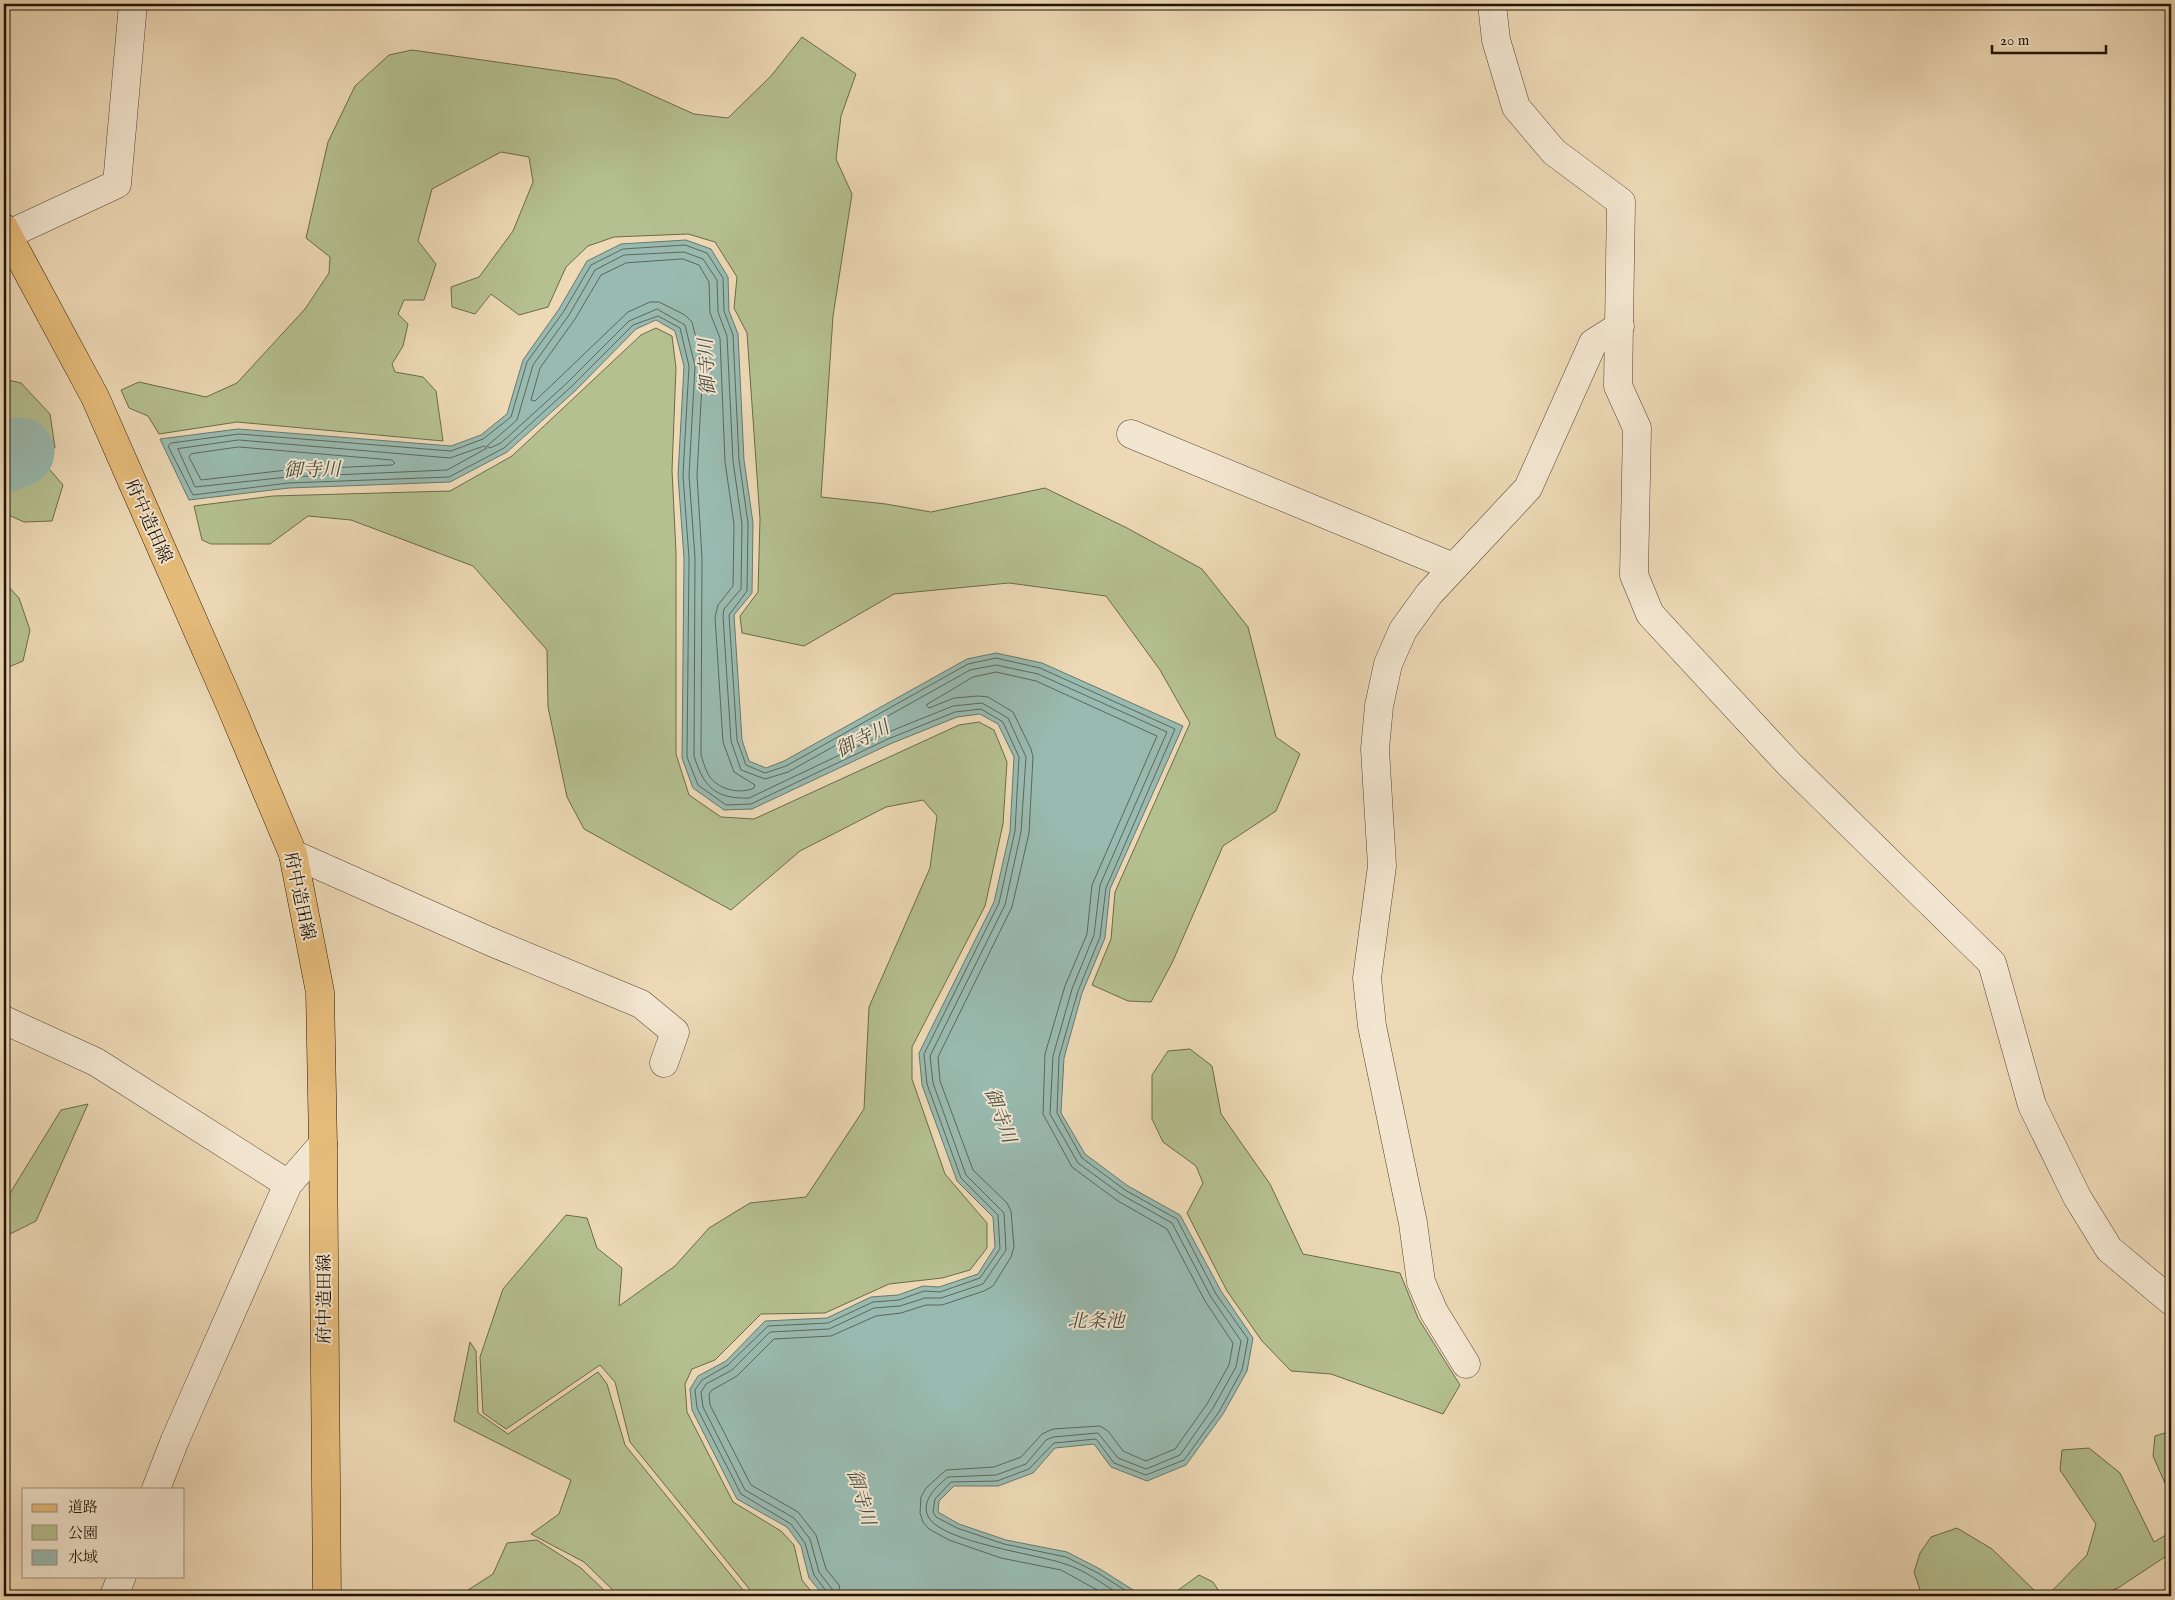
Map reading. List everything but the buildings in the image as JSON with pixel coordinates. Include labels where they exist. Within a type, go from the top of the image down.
[{"type":"main road","name":"府中造田線","points":[[6,232],[95,397],[228,700],[293,854],[320,992],[327,1596]]},
{"type":"street","points":[[6,232],[117,184],[133,4]]},
{"type":"street","points":[[1492,4],[1496,40],[1516,107],[1554,152],[1621,202],[1618,386],[1637,428],[1634,575],[1650,614],[1789,764],[1992,963],[2032,1105],[2077,1197],[2109,1249],[2171,1301]]},
{"type":"street","points":[[1466,1364],[1434,1312],[1421,1282],[1414,1223],[1372,1026],[1367,978],[1382,866],[1375,749],[1379,706],[1388,664],[1403,630],[1429,594],[1528,488],[1593,343],[1620,326]]},
{"type":"street","points":[[1131,434],[1453,567]]},
{"type":"street","points":[[293,854],[489,941],[641,1004],[675,1032],[664,1063]]},
{"type":"street","points":[[4,1020],[96,1062],[288,1184]]},
{"type":"street","points":[[156,1488],[175,1440],[288,1184],[323,1144]]},
{"type":"street","points":[[114,1596],[121,1578]]},
{"type":"green space","points":[[802,37],[856,74],[841,116],[836,159],[852,194],[833,316],[821,497],[886,504],[931,512],[1045,488],[1127,528],[1202,569],[1248,627],[1276,737],[1300,754],[1276,811],[1223,846],[1172,963],[1151,1002],[1128,1001],[1092,985],[1111,939],[1115,892],[1190,723],[1160,670],[1106,596],[1009,583],[894,594],[804,646],[742,633],[740,616],[758,592],[760,519],[747,333],[734,308],[737,277],[715,242],[688,234],[614,237],[588,246],[566,267],[548,307],[519,315],[491,294],[475,314],[452,307],[451,287],[479,277],[513,231],[533,182],[529,157],[501,152],[432,189],[418,241],[436,264],[424,300],[404,300],[398,314],[408,324],[403,346],[392,364],[395,372],[423,377],[436,391],[443,441],[237,422],[159,434],[148,416],[129,408],[121,390],[139,382],[206,397],[237,383],[305,309],[329,273],[330,257],[306,238],[328,142],[355,86],[389,55],[412,50],[616,79],[694,114],[728,118],[771,76]]},
{"type":"green space","points":[[656,328],[672,336],[676,368],[672,470],[676,552],[676,754],[689,795],[721,817],[754,819],[959,725],[979,722],[994,730],[1007,762],[1003,824],[985,906],[912,1047],[912,1079],[945,1174],[987,1223],[987,1248],[970,1270],[942,1278],[889,1284],[825,1313],[761,1314],[715,1360],[692,1369],[685,1384],[687,1412],[733,1502],[781,1531],[794,1545],[802,1580],[815,1596],[755,1596],[630,1442],[615,1382],[600,1365],[506,1429],[483,1413],[480,1357],[503,1289],[566,1215],[587,1218],[597,1248],[622,1268],[619,1306],[675,1266],[709,1228],[750,1203],[806,1197],[864,1109],[869,1007],[930,868],[937,816],[923,800],[886,807],[800,851],[731,910],[584,829],[567,797],[548,707],[547,650],[473,566],[351,520],[308,516],[270,544],[211,544],[202,540],[194,506],[273,496],[450,491],[512,456],[641,335]]},
{"type":"green space","points":[[4,379],[21,383],[50,414],[55,448],[18,444],[4,450]]},
{"type":"green space","points":[[19,460],[44,463],[63,485],[52,521],[24,522],[4,513],[4,467]]},
{"type":"green space","points":[[4,582],[19,598],[30,630],[23,661],[4,669]]},
{"type":"green space","points":[[1190,1049],[1212,1066],[1221,1114],[1270,1184],[1303,1254],[1400,1273],[1418,1318],[1460,1385],[1443,1414],[1331,1374],[1291,1371],[1262,1341],[1227,1291],[1187,1213],[1203,1183],[1196,1166],[1163,1142],[1152,1119],[1152,1075],[1168,1051]]},
{"type":"green space","points":[[88,1104],[36,1221],[4,1237],[4,1203],[61,1110]]},
{"type":"green space","points":[[470,1342],[476,1351],[478,1413],[508,1434],[598,1372],[607,1384],[625,1445],[748,1596],[619,1596],[584,1562],[531,1534],[559,1514],[571,1480],[454,1421]]},
{"type":"green space","points":[[2165,1433],[2171,1444],[2171,1497],[2153,1456],[2155,1436]]},
{"type":"green space","points":[[2089,1448],[2120,1473],[2154,1542],[2171,1532],[2171,1553],[2118,1588],[2096,1596],[2047,1596],[2087,1555],[2096,1524],[2060,1470],[2062,1450]]},
{"type":"green space","points":[[1957,1528],[1992,1549],[2040,1596],[1922,1596],[1914,1572],[1920,1553],[1931,1537]]},
{"type":"green space","points":[[537,1540],[581,1568],[610,1596],[465,1596],[468,1590],[493,1574],[507,1543]]},
{"type":"green space","points":[[1199,1575],[1213,1582],[1222,1596],[1170,1596]]},
{"type":"water","name":"北条池","points":[[686,240],[711,249],[728,277],[729,311],[738,334],[744,460],[753,523],[752,593],[734,615],[742,740],[749,761],[766,768],[784,761],[967,659],[996,653],[1042,663],[1183,726],[1110,889],[1105,938],[1082,993],[1064,1058],[1061,1113],[1085,1154],[1128,1186],[1180,1215],[1221,1291],[1253,1338],[1247,1371],[1223,1414],[1186,1465],[1147,1481],[1111,1467],[1094,1444],[1055,1448],[1033,1473],[998,1486],[954,1486],[939,1501],[938,1512],[959,1524],[1006,1540],[1067,1552],[1100,1569],[1138,1593],[1139,1596],[824,1596],[809,1578],[801,1546],[787,1527],[737,1499],[692,1410],[690,1389],[698,1376],[726,1361],[765,1321],[827,1318],[871,1297],[898,1295],[923,1286],[939,1287],[978,1274],[995,1247],[993,1217],[957,1181],[922,1085],[919,1053],[994,902],[1010,831],[1014,757],[998,724],[980,714],[957,717],[890,744],[752,809],[724,810],[693,788],[682,758],[684,558],[678,475],[684,366],[675,331],[656,320],[636,329],[575,391],[507,452],[450,482],[289,488],[189,500],[160,439],[238,429],[451,446],[481,435],[507,414],[523,360],[559,309],[587,261],[621,244]]},
{"type":"waterway","name":"御寺川","points":[[4,458],[20,452]]}]
